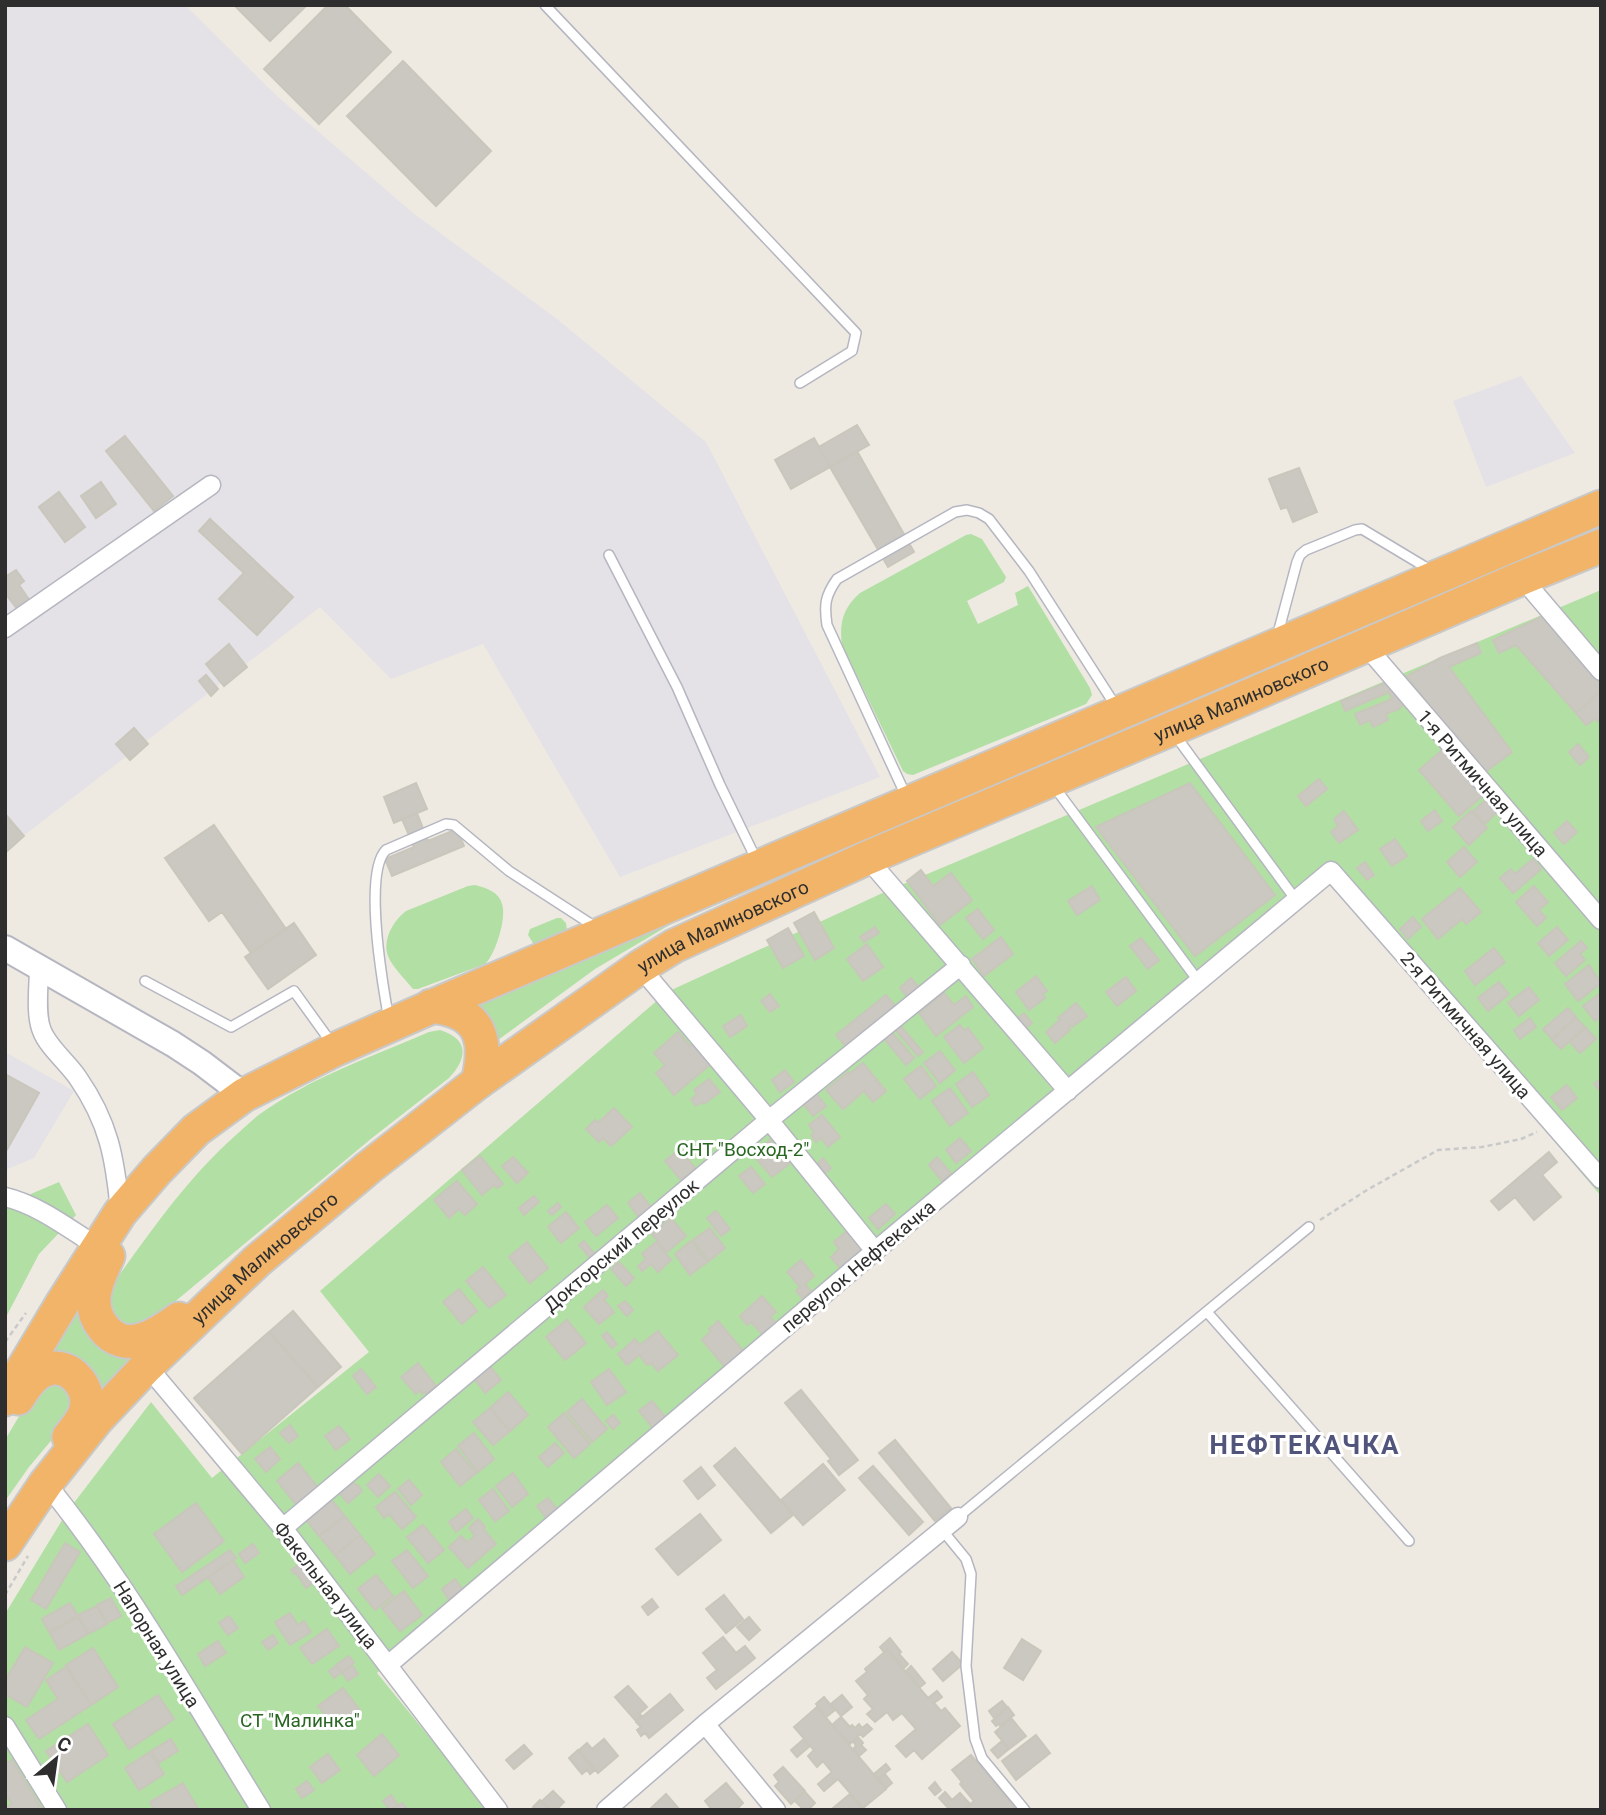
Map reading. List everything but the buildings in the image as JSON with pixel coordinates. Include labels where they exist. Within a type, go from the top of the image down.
[{"type":"highway","name":"улица Малиновского","points":[[5,1399],[97,1247],[130,1202],[196,1130],[244,1095],[335,1049],[431,1006],[1601,507]]},
{"type":"highway","name":"улица Малиновского","points":[[19,1538],[46,1482],[97,1419],[147,1366],[257,1261],[368,1168],[478,1082],[640,967],[674,946],[867,858],[1601,546]]},
{"type":"highway","points":[[431,1006],[461,1013],[476,1027],[483,1055],[478,1082]]},
{"type":"highway","points":[[130,1202],[94,1290],[93,1301],[99,1322],[116,1339],[133,1342],[148,1339],[257,1261]]},
{"type":"highway","points":[[5,1418],[27,1383],[47,1369],[67,1371],[83,1386],[87,1396],[83,1419],[35,1481],[19,1538]]},
{"type":"street","points":[[5,628],[211,485]]},
{"type":"street","points":[[1522,578],[1601,671]]},
{"type":"street","name":"1-я Ритмичная улица","points":[[1366,646],[1601,920]]},
{"type":"street","points":[[867,858],[1068,1091]]},
{"type":"street","name":"переулок Нефтекачка","points":[[388,1665],[875,1251],[1331,871]]},
{"type":"street","name":"2-я Ритмичная улица","points":[[1331,871],[1554,1125],[1594,1157],[1601,1179]]},
{"type":"street","points":[[5,948],[173,1044],[244,1095]]},
{"type":"street","name":"Докторский переулок","points":[[283,1528],[769,1120],[961,965]]},
{"type":"street","points":[[39,967],[39,1023],[43,1034],[77,1077],[98,1110],[110,1143],[117,1174],[130,1202]]},
{"type":"street","points":[[640,967],[875,1251]]},
{"type":"street","points":[[5,1197],[21,1201],[97,1247]]},
{"type":"street","name":"Факельная улица","points":[[147,1366],[283,1528],[498,1810]]},
{"type":"street","name":"Напорная улица","points":[[46,1482],[127,1593],[261,1810]]},
{"type":"street","points":[[606,1810],[705,1724],[958,1517]]},
{"type":"street","points":[[705,1724],[776,1810]]},
{"type":"street","points":[[5,1726],[57,1810]]},
{"type":"lane","points":[[545,5],[856,333],[852,351],[800,383]]},
{"type":"lane","points":[[909,802],[827,625],[824,608],[828,591],[837,579],[955,512],[967,510],[989,519],[1029,571],[1119,712]]},
{"type":"lane","points":[[1275,646],[1297,562],[1306,550],[1362,529],[1440,576]]},
{"type":"lane","points":[[609,555],[677,687],[759,866]]},
{"type":"lane","points":[[1171,729],[1296,900]]},
{"type":"lane","points":[[1049,781],[1199,982]]},
{"type":"lane","points":[[390,1026],[376,928],[378,862],[386,850],[446,824],[454,825],[509,871],[604,933]]},
{"type":"lane","points":[[145,981],[231,1027],[295,991],[335,1049]]},
{"type":"lane","points":[[958,1517],[1309,1227]]},
{"type":"lane","points":[[1207,1312],[1409,1541]]},
{"type":"lane","points":[[943,1531],[966,1559],[971,1574],[966,1666],[975,1739],[982,1758],[1026,1810]]},
{"type":"path","points":[[1309,1227],[1438,1150],[1482,1147],[1521,1139],[1554,1125]]},
{"type":"path","points":[[5,1595],[19,1538]]},
{"type":"shaded area","points":[[5,5],[185,5],[278,97],[413,213],[557,319],[706,442],[880,777],[620,877],[483,644],[391,679],[320,607],[5,850]]},
{"type":"shaded area","points":[[1521,376],[1575,453],[1486,487],[1453,401]]},
{"type":"shaded area","points":[[5,1052],[74,1091],[34,1158],[5,1170]]},
{"type":"green space","points":[[971,534],[982,539],[1006,577],[1004,582],[967,601],[978,624],[1018,605],[1015,593],[1028,586],[1092,695],[1086,704],[913,775],[907,774],[903,771],[842,645],[844,616],[860,593]]},
{"type":"green space","name":"СНТ \"Восход-2\"","points":[[1601,590],[1601,1196],[1330,878],[377,1673],[489,1810],[5,1810],[5,1614],[67,1512],[151,1402],[212,1478],[369,1352],[320,1291],[667,992],[887,891]]},
{"type":"green space","points":[[475,885],[488,889],[502,904],[501,927],[489,959],[485,964],[413,989],[388,956],[386,944],[393,925],[406,911]]},
{"type":"green space","points":[[557,918],[566,923],[565,933],[533,943],[528,935],[530,929]]},
{"type":"green space","points":[[670,921],[671,924],[595,969],[498,1040],[494,1029],[475,1003]]},
{"type":"green space","points":[[440,1030],[456,1038],[461,1044],[460,1063],[449,1078],[372,1138],[148,1324],[141,1328],[111,1323],[107,1292],[183,1190],[217,1152],[251,1121],[300,1089],[364,1059]]},
{"type":"green space","points":[[59,1182],[76,1215],[39,1254],[5,1319],[5,1205]]},
{"type":"green space","points":[[79,1304],[141,1354],[99,1398],[46,1356]]},
{"type":"green space","points":[[51,1380],[71,1389],[70,1418],[5,1501],[5,1440],[31,1396]]},
{"type":"district","name":"НЕФТЕКАЧКА","points":[[1305,1445]]},
{"type":"park label","name":"СТ \"Малинка\"","points":[[300,1720]]}]
